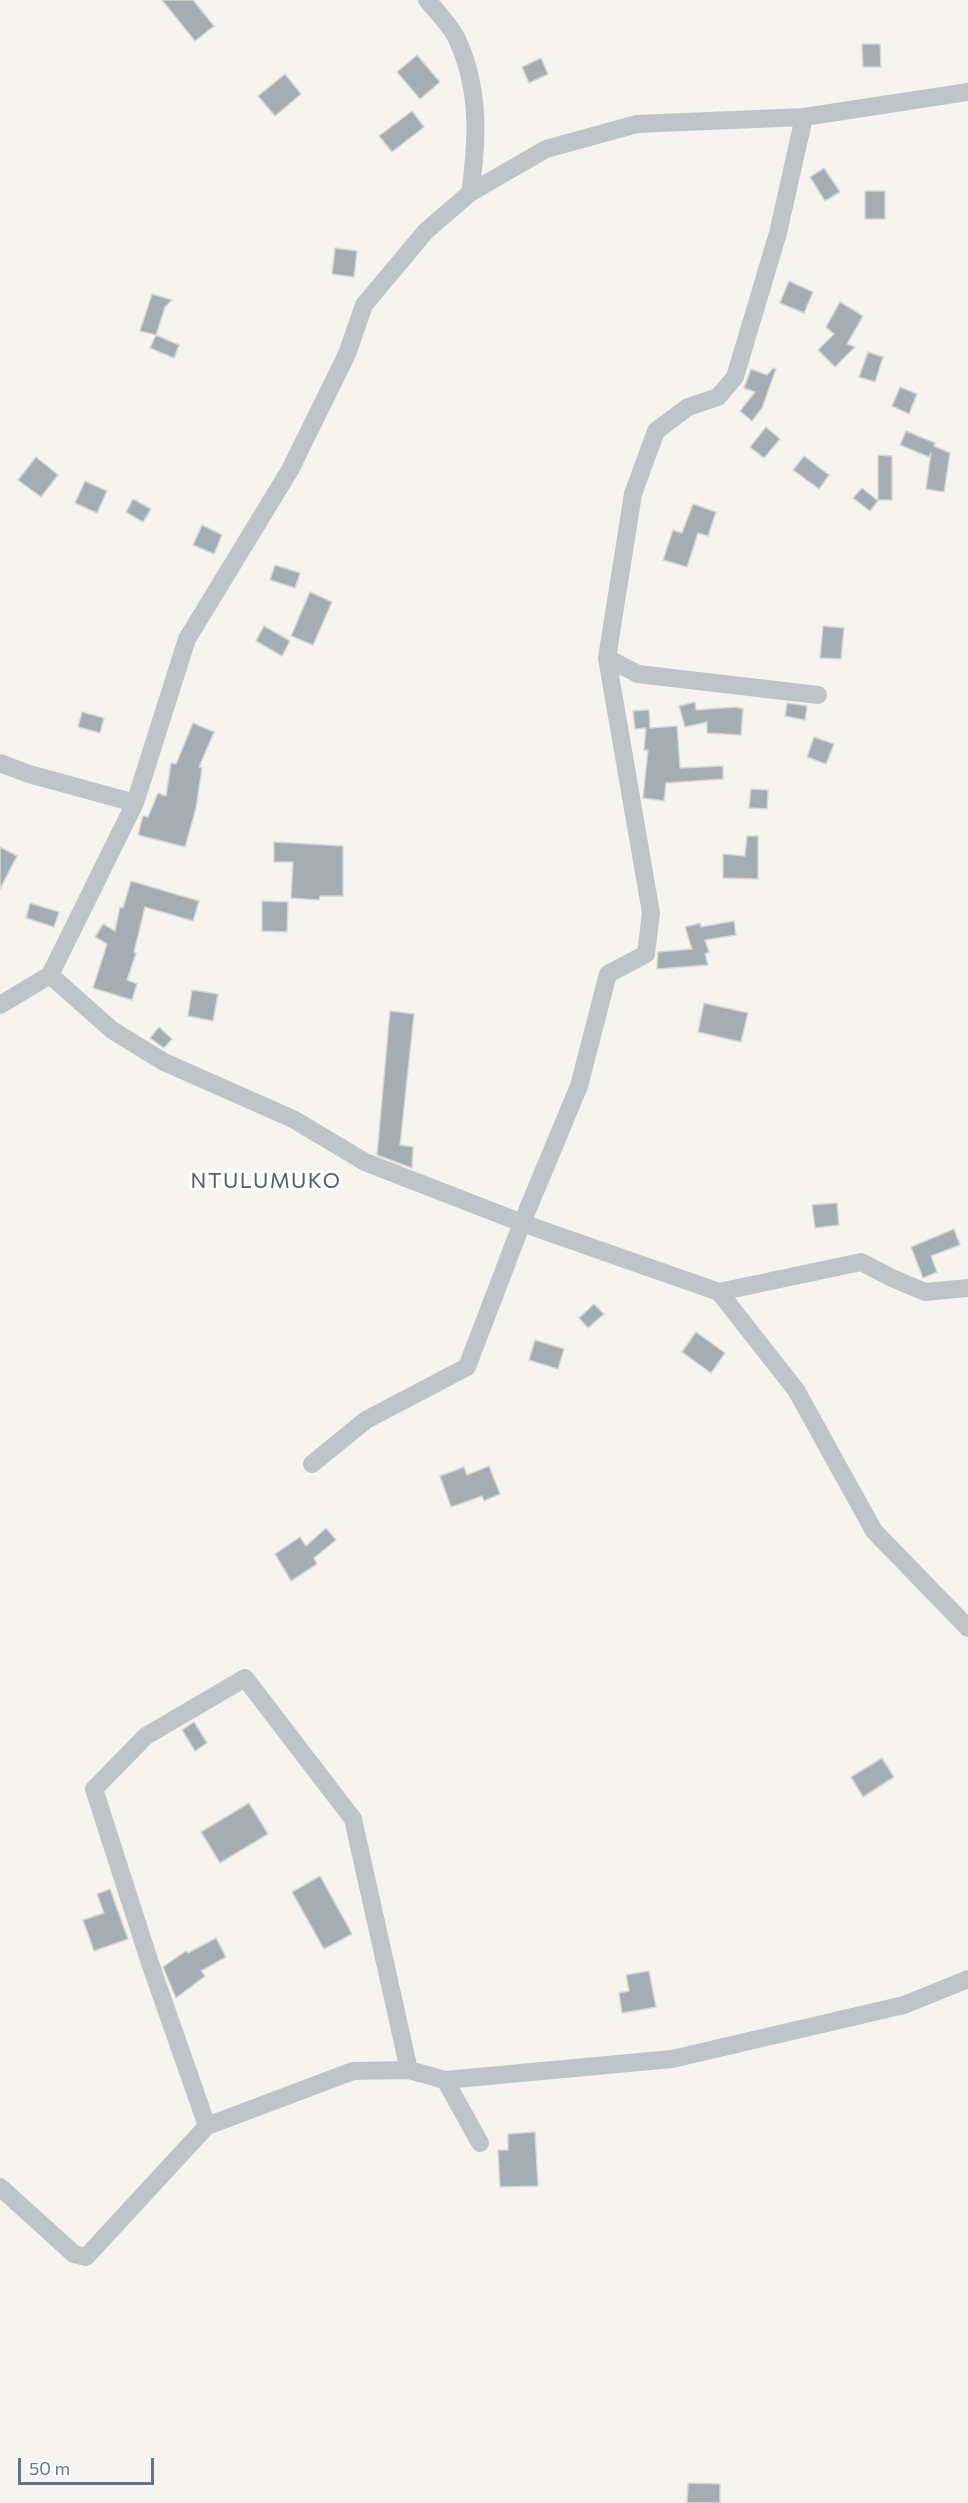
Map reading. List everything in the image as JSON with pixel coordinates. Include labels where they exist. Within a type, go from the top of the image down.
[{"type":"street","points":[[428,0],[455,35],[472,75],[476,152],[470,193]]},
{"type":"street","points":[[0,1005],[50,975],[135,803],[187,639],[290,470],[347,354],[364,305],[426,231],[470,193],[546,149],[637,124],[804,117],[968,92]]},
{"type":"street","points":[[312,1464],[366,1420],[467,1367],[522,1223],[579,1086],[608,974],[646,954],[651,913],[607,658],[633,494],[656,431],[688,407],[718,397],[735,377],[778,233],[804,117]]},
{"type":"street","points":[[607,658],[638,674],[818,695]]},
{"type":"street","points":[[0,763],[30,774],[135,803]]},
{"type":"street","points":[[50,975],[112,1030],[164,1062],[293,1119],[365,1162],[522,1223],[719,1292],[861,1262],[925,1292],[968,1288]]},
{"type":"street","points":[[719,1292],[796,1390],[874,1531],[968,1628]]},
{"type":"street","points":[[207,2126],[150,1964],[94,1788],[146,1736],[245,1678],[353,1819],[409,2070]]},
{"type":"street","points":[[0,2187],[74,2254],[86,2257],[207,2126],[353,2071],[409,2070],[445,2080],[672,2059],[904,2005],[968,1979]]},
{"type":"street","points":[[445,2080],[480,2143]]},
{"type":"building","points":[[162,0],[193,0],[214,26],[195,41]]},
{"type":"building","points":[[862,44],[880,44],[881,67],[863,67]]},
{"type":"building","points":[[417,55],[440,82],[420,99],[397,72]]},
{"type":"building","points":[[541,58],[548,74],[529,83],[522,67]]},
{"type":"building","points":[[285,74],[301,94],[275,116],[258,96]]},
{"type":"building","points":[[412,111],[424,127],[392,152],[379,136]]},
{"type":"building","points":[[824,168],[840,192],[825,201],[810,177]]},
{"type":"building","points":[[865,191],[885,191],[885,219],[865,219]]},
{"type":"building","points":[[335,248],[357,251],[354,277],[332,274]]},
{"type":"building","points":[[789,281],[813,292],[804,313],[780,303]]},
{"type":"building","points":[[152,294],[172,300],[165,307],[156,335],[140,331]]},
{"type":"building","points":[[840,302],[863,316],[847,344],[855,347],[835,367],[818,350],[834,334],[826,327]]},
{"type":"building","points":[[156,335],[179,345],[174,358],[150,348]]},
{"type":"building","points":[[868,352],[883,357],[875,382],[859,377]]},
{"type":"building","points":[[773,368],[776,369],[762,408],[752,421],[740,411],[755,392],[744,388],[751,369],[767,375]]},
{"type":"building","points":[[900,387],[917,394],[909,414],[892,406]]},
{"type":"building","points":[[766,427],[780,439],[764,458],[750,447]]},
{"type":"building","points":[[906,431],[935,443],[934,446],[950,453],[944,492],[926,489],[931,453],[929,457],[900,445]]},
{"type":"building","points":[[878,455],[892,456],[892,500],[878,500]]},
{"type":"building","points":[[804,456],[829,475],[819,489],[793,470]]},
{"type":"building","points":[[36,457],[58,475],[41,497],[18,480]]},
{"type":"building","points":[[85,481],[107,491],[97,513],[75,503]]},
{"type":"building","points":[[862,488],[878,501],[870,511],[853,498]]},
{"type":"building","points":[[133,499],[151,509],[143,522],[126,512]]},
{"type":"building","points":[[693,504],[716,512],[708,536],[698,533],[687,567],[663,560],[673,530],[682,533]]},
{"type":"building","points":[[202,525],[222,535],[214,554],[193,545]]},
{"type":"building","points":[[275,565],[300,573],[295,588],[270,580]]},
{"type":"building","points":[[310,592],[332,602],[313,645],[291,636]]},
{"type":"building","points":[[264,626],[290,641],[282,656],[256,641]]},
{"type":"building","points":[[823,626],[844,628],[841,659],[820,658]]},
{"type":"building","points":[[695,702],[696,710],[736,707],[743,709],[741,735],[707,733],[707,722],[685,727],[679,706]]},
{"type":"building","points":[[787,703],[807,706],[805,720],[785,716]]},
{"type":"building","points":[[649,710],[650,728],[677,726],[680,768],[723,766],[723,779],[666,783],[664,801],[643,798],[648,750],[644,750],[646,728],[635,729],[633,711]]},
{"type":"building","points":[[82,712],[104,718],[100,733],[78,727]]},
{"type":"building","points":[[193,723],[214,732],[199,767],[202,768],[196,808],[185,847],[138,835],[143,816],[148,817],[158,793],[166,796],[171,763],[176,764]]},
{"type":"building","points":[[814,737],[834,744],[826,764],[807,757]]},
{"type":"building","points":[[751,789],[768,790],[767,809],[749,808]]},
{"type":"building","points":[[747,836],[758,836],[758,879],[723,878],[723,854],[745,856]]},
{"type":"building","points":[[274,842],[343,846],[343,896],[320,896],[319,900],[291,898],[293,862],[274,862]]},
{"type":"building","points":[[0,847],[17,856],[0,889]]},
{"type":"building","points":[[131,881],[199,901],[193,921],[145,907],[134,952],[136,953],[127,980],[137,984],[132,1000],[93,988],[107,944],[95,937],[103,924],[115,931],[120,907],[123,908]]},
{"type":"building","points":[[262,901],[288,902],[287,932],[262,931]]},
{"type":"building","points":[[30,903],[59,912],[54,927],[26,918]]},
{"type":"building","points":[[734,921],[736,935],[705,940],[709,952],[705,954],[708,965],[657,969],[658,952],[692,949],[685,927],[700,923],[701,927]]},
{"type":"building","points":[[192,990],[218,994],[213,1021],[188,1016]]},
{"type":"building","points":[[704,1003],[748,1013],[741,1042],[698,1032]]},
{"type":"building","points":[[390,1011],[414,1014],[400,1145],[413,1147],[412,1168],[377,1155]]},
{"type":"building","points":[[159,1027],[172,1039],[164,1048],[150,1038]]},
{"type":"building","points":[[837,1203],[839,1225],[815,1228],[812,1205]]},
{"type":"building","points":[[954,1229],[960,1245],[931,1256],[937,1272],[923,1278],[911,1247]]},
{"type":"building","points":[[594,1304],[604,1314],[588,1328],[579,1318]]},
{"type":"building","points":[[696,1332],[725,1353],[711,1373],[682,1352]]},
{"type":"building","points":[[535,1340],[564,1349],[558,1369],[529,1360]]},
{"type":"building","points":[[489,1466],[500,1494],[484,1501],[482,1496],[451,1507],[440,1476],[464,1467],[467,1475]]},
{"type":"building","points":[[326,1528],[336,1540],[314,1558],[317,1564],[291,1581],[275,1554],[300,1537],[306,1546]]},
{"type":"building","points":[[194,1722],[207,1743],[195,1751],[182,1730]]},
{"type":"building","points":[[882,1758],[894,1777],[863,1797],[851,1777]]},
{"type":"building","points":[[249,1803],[268,1834],[220,1863],[201,1832]]},
{"type":"building","points":[[320,1876],[352,1934],[324,1949],[292,1892]]},
{"type":"building","points":[[110,1889],[128,1939],[94,1951],[83,1920],[104,1913],[97,1894]]},
{"type":"building","points":[[216,1938],[226,1957],[201,1971],[205,1976],[176,1998],[163,1967],[186,1951],[188,1953]]},
{"type":"building","points":[[649,1971],[656,2007],[622,2013],[619,1993],[629,1991],[626,1975]]},
{"type":"building","points":[[535,2132],[538,2186],[500,2187],[498,2150],[508,2150],[508,2134]]},
{"type":"building","points":[[688,2483],[720,2484],[720,2503],[687,2503]]},
{"type":"district","name":"NTULUMUKO","points":[[266,1181]]}]
